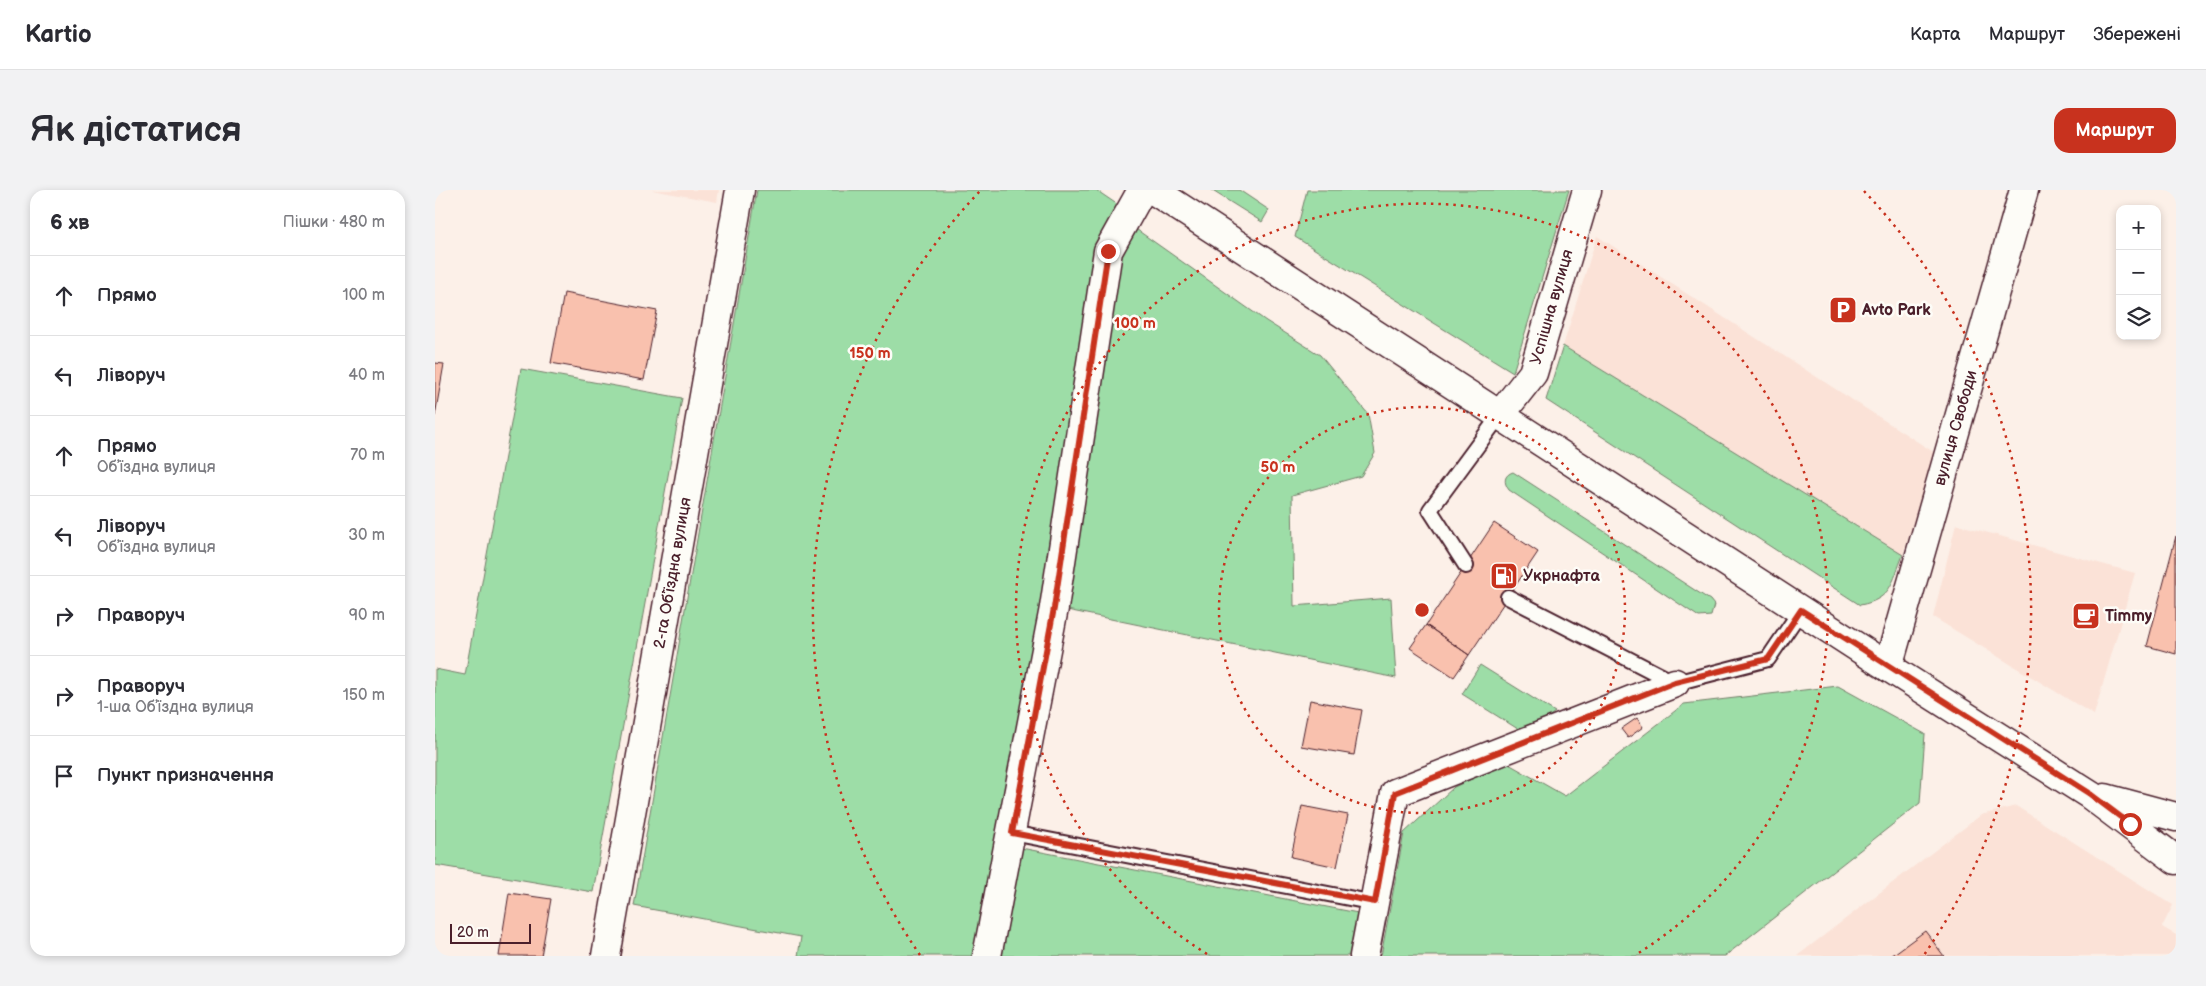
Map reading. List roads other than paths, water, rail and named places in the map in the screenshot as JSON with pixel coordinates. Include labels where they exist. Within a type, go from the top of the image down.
[{"type":"street","name":"2-га Обʼїздна вулиця","points":[[606,956],[740,190]]},
{"type":"street","points":[[987,956],[1054,608],[1108,251],[1142,190]]},
{"type":"street","points":[[1153,190],[1888,667],[2090,794],[2176,860]]},
{"type":"street","name":"Успішна вулиця","points":[[1500,415],[1533,373],[1587,190]]},
{"type":"street","name":"вулиця Свободи","points":[[1888,667],[2024,190]]},
{"type":"street","points":[[1364,956],[1395,793],[1675,682]]},
{"type":"street","points":[[2090,794],[2176,817]]},
{"type":"lane","points":[[1466,566],[1430,510],[1500,415]]},
{"type":"lane","points":[[1508,597],[1675,682],[1768,659],[1801,610]]},
{"type":"lane","points":[[1012,833],[1375,902]]},
{"type":"place","name":"Avto Park","points":[[1843,310]]},
{"type":"place","name":"Укрнафта","points":[[1504,576]]},
{"type":"place","name":"Timmy","points":[[2086,616]]}]
